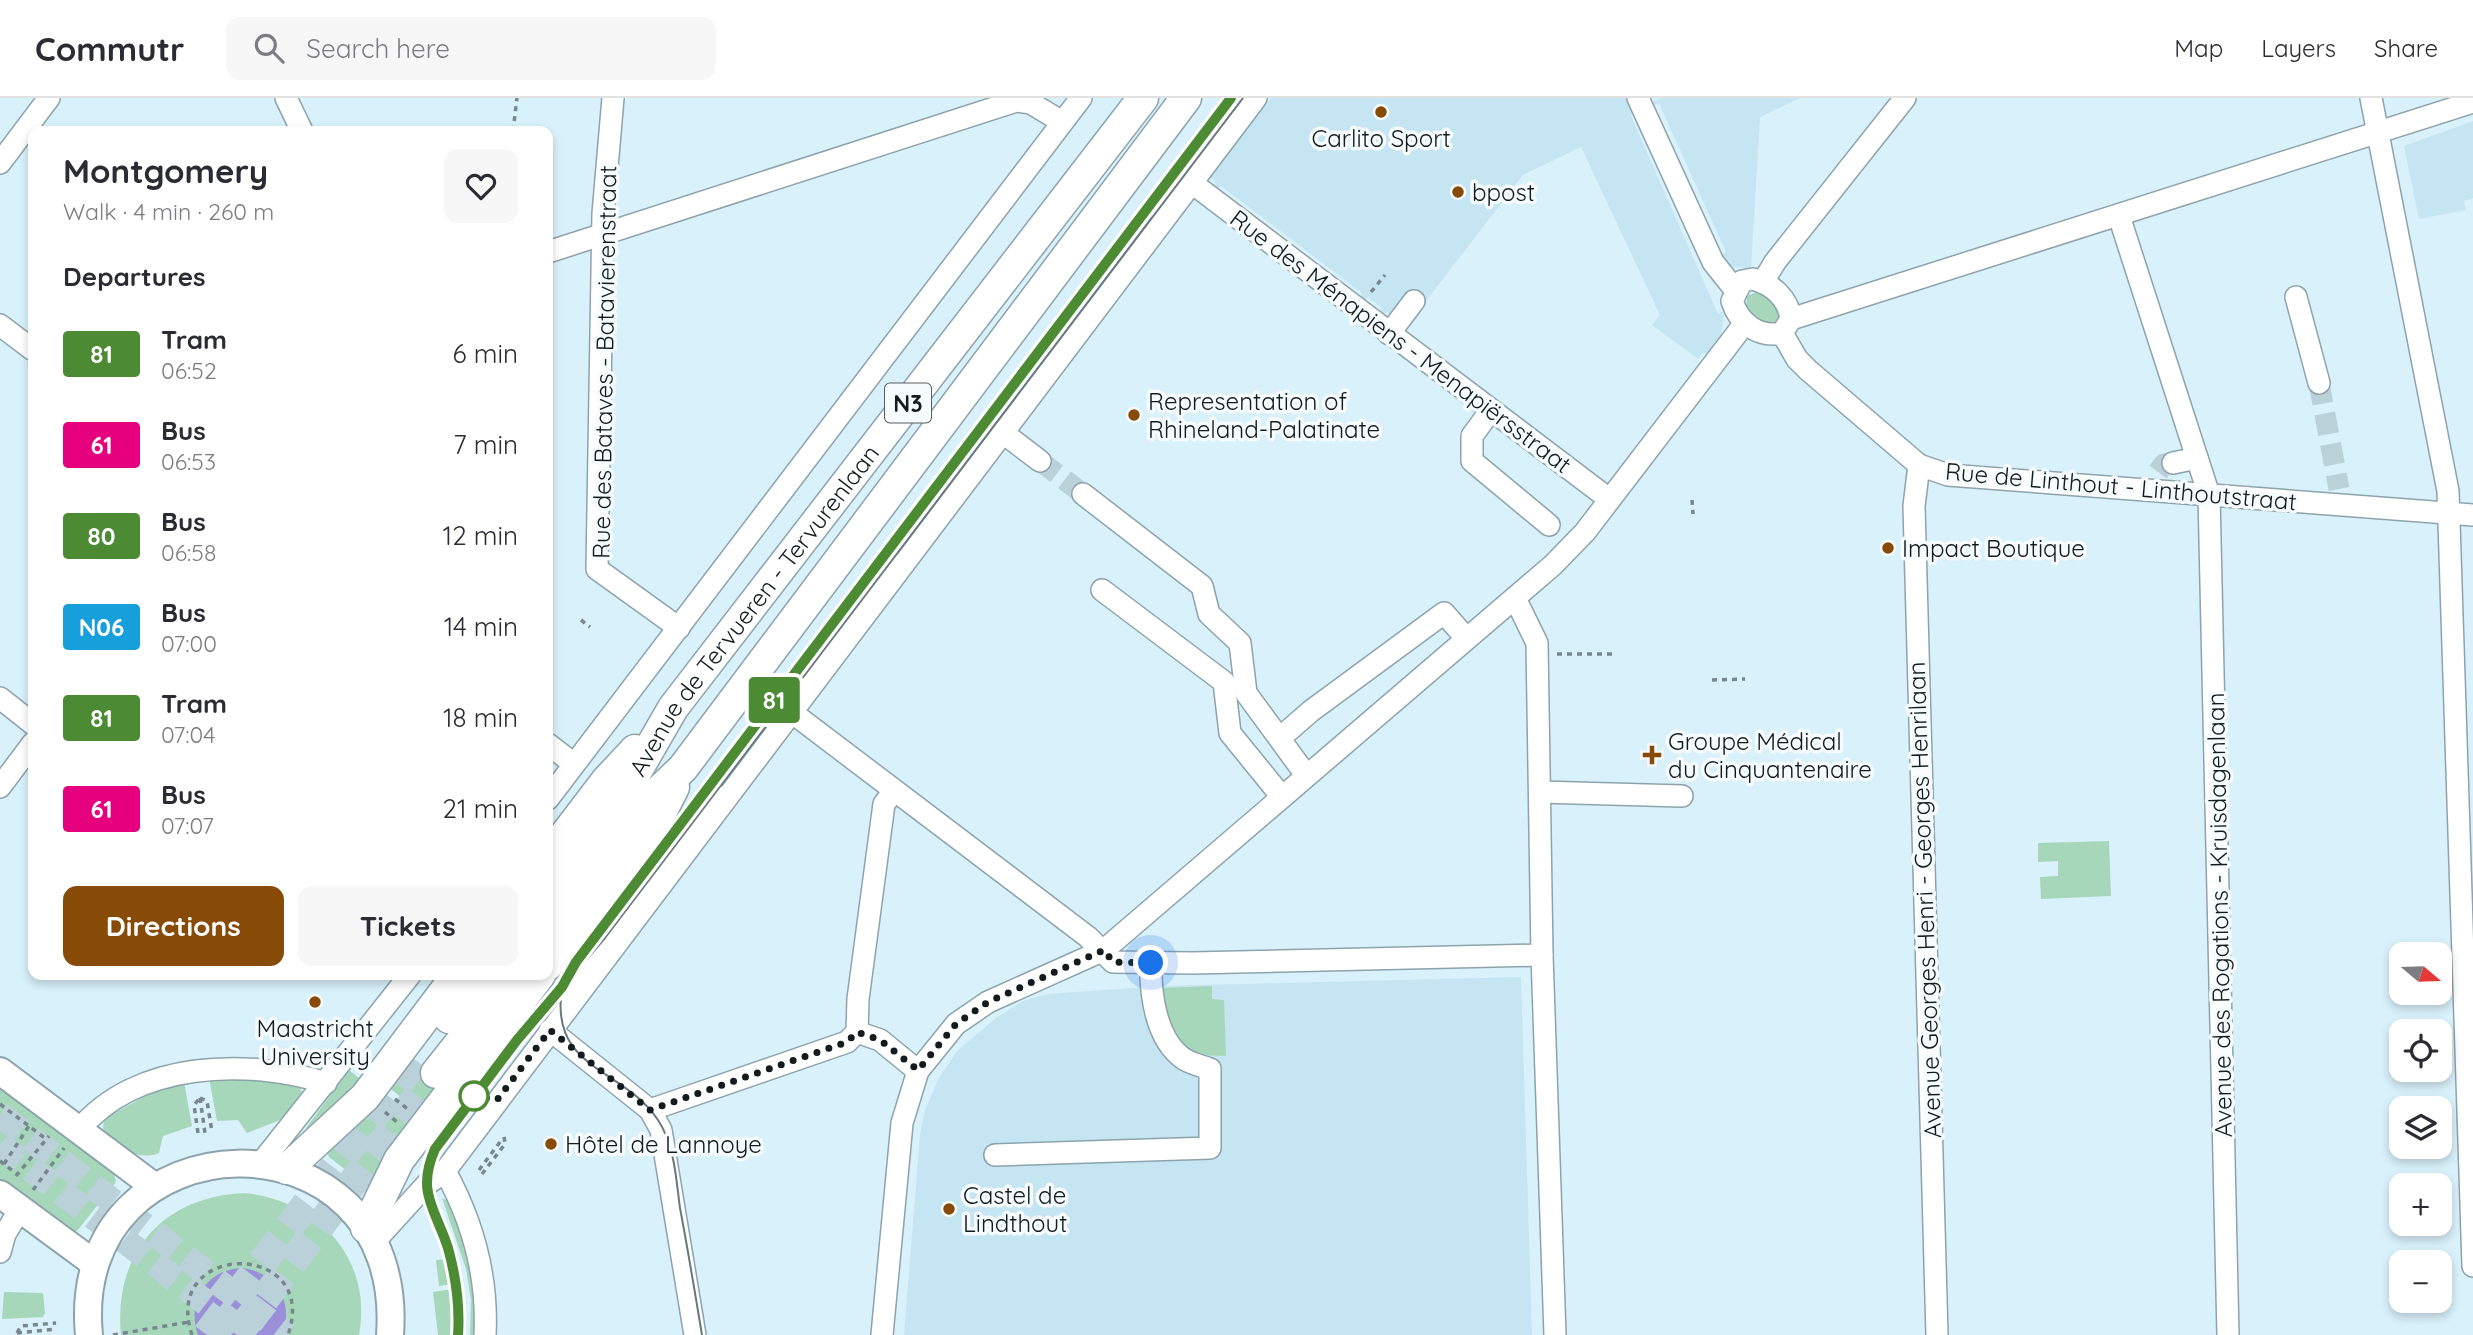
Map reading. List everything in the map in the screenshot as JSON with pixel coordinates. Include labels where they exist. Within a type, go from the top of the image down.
[{"type":"highway","name":"Avenue de Tervueren - Tervurenlaan","points":[[553,886],[623,795],[673,708],[1143,98]]},
{"type":"highway","name":"Avenue de Tervueren - Tervurenlaan","points":[[553,923],[639,810],[684,768],[1154,143],[1185,98]]},
{"type":"highway","points":[[1154,143],[1193,98]]},
{"type":"highway","points":[[553,850],[606,780],[673,708]]},
{"type":"highway","points":[[553,958],[655,825],[684,768]]},
{"type":"highway","points":[[274,1166],[365,1097],[453,980]]},
{"type":"highway","points":[[481,980],[427,1066],[509,980]]},
{"type":"highway","points":[[370,1235],[399,1160],[536,980]]},
{"type":"main road","points":[[0,1071],[155,1187]]},
{"type":"main road","points":[[89,1335],[87,1310],[95,1264],[107,1238],[130,1208],[155,1187],[203,1166],[229,1162],[274,1166],[330,1191],[370,1235],[384,1265],[392,1305],[390,1335]]},
{"type":"main road","points":[[12,1189],[95,1264]]},
{"type":"street","points":[[0,163],[49,98]]},
{"type":"street","points":[[286,98],[300,126]]},
{"type":"street","name":"Rue des Bataves - Batavierenstraat","points":[[613,98],[603,233],[597,569],[679,628]]},
{"type":"street","name":"Avenue de Tervueren - Tervurenlaan","points":[[553,792],[1081,98]]},
{"type":"street","points":[[569,1004],[579,965],[590,949],[1237,98]]},
{"type":"street","points":[[370,1235],[445,1171],[790,711],[1256,98]]},
{"type":"street","points":[[1638,98],[1713,262],[1736,291]]},
{"type":"street","points":[[1763,282],[1775,262],[1905,98]]},
{"type":"street","points":[[2371,98],[2448,491],[2473,1266]]},
{"type":"street","points":[[553,250],[1016,101],[1031,103],[1062,122]]},
{"type":"street","points":[[1786,326],[1786,302],[1763,282],[1753,279],[1742,281],[1732,301],[1736,314],[1745,323],[1769,336],[1786,326],[2473,102]]},
{"type":"street","name":"Rue des Ménapiens - Menapiërsstraat","points":[[1192,183],[1609,499]]},
{"type":"street","name":"Avenue des Rogations - Kruisdagenlaan","points":[[2119,216],[2208,495],[2228,1335]]},
{"type":"street","points":[[2296,297],[2319,383]]},
{"type":"street","points":[[1389,334],[1414,301]]},
{"type":"street","points":[[882,1335],[902,1123],[918,1070],[956,1024],[988,1002],[1104,950],[1161,904],[1306,775],[1515,598],[1585,532],[1745,323]]},
{"type":"street","points":[[0,325],[28,346]]},
{"type":"street","name":"Rue de Linthout - Linthoutstraat","points":[[1786,326],[1797,359],[1808,370],[1919,465],[1948,475],[2162,475],[2208,495],[2340,497],[2449,514],[2473,515]]},
{"type":"street","points":[[1491,410],[1472,436],[1472,461],[1549,525]]},
{"type":"street","points":[[1002,432],[1040,461]]},
{"type":"street","points":[[2162,475],[2197,458]]},
{"type":"street","name":"Avenue Georges Henri - Georges Henrilaan","points":[[1919,465],[1913,506],[1937,1335]]},
{"type":"street","points":[[1083,494],[1202,586],[1209,614],[1240,643],[1246,694],[1306,775]]},
{"type":"street","points":[[1102,590],[1224,682],[1230,733],[1282,797]]},
{"type":"street","points":[[1515,598],[1537,643],[1542,955],[1555,1335]]},
{"type":"street","points":[[1280,738],[1311,711],[1444,612],[1466,638]]},
{"type":"street","points":[[0,698],[28,720]]},
{"type":"street","points":[[790,711],[1104,950],[1113,962],[1542,955]]},
{"type":"street","points":[[553,748],[574,764]]},
{"type":"street","points":[[0,787],[28,750]]},
{"type":"street","points":[[650,1110],[847,1042],[857,1032],[858,999],[884,804],[893,792]]},
{"type":"street","points":[[1539,792],[1682,796]]},
{"type":"street","points":[[995,1155],[1210,1148],[1210,1069],[1185,1059],[1169,1045],[1150,992],[1151,963]]},
{"type":"street","points":[[274,1166],[326,1083],[406,980]]},
{"type":"street","points":[[550,1030],[650,1110],[661,1129],[695,1335]]},
{"type":"street","points":[[857,1032],[880,1040],[918,1070]]},
{"type":"street","points":[[79,1130],[97,1113],[126,1093],[196,1071],[244,1066],[275,1069],[326,1083]]},
{"type":"street","points":[[445,1171],[471,1226],[481,1264],[485,1291],[485,1335]]},
{"type":"street","points":[[0,1252],[12,1189]]},
{"type":"path","points":[[514,126],[517,98]]},
{"type":"path","points":[[1370,293],[1385,275]]},
{"type":"path","points":[[1692,500],[1693,514]]},
{"type":"path","points":[[581,620],[590,627]]},
{"type":"path","points":[[1556,654],[1614,654]]},
{"type":"path","points":[[1712,680],[1745,679]]},
{"type":"path","points":[[390,1095],[410,1111]]},
{"type":"path","points":[[200,1098],[207,1101],[212,1132]]},
{"type":"path","points":[[200,1098],[205,1133]]},
{"type":"path","points":[[198,1133],[194,1105],[200,1098]]},
{"type":"path","points":[[0,1105],[46,1139]]},
{"type":"path","points":[[12,1189],[2,1163],[29,1126]]},
{"type":"path","points":[[12,1189],[79,1130]]},
{"type":"path","points":[[12,1189],[51,1132]]},
{"type":"path","points":[[481,1172],[504,1136],[496,1137]]},
{"type":"path","points":[[192,1335],[189,1302],[201,1279],[222,1265],[248,1262],[267,1269],[285,1287],[293,1311],[288,1335]]},
{"type":"path","points":[[56,1322],[21,1326],[18,1334],[56,1329]]},
{"type":"path","points":[[113,1335],[189,1322]]},
{"type":"shaded area","points":[[1271,98],[1629,98],[1636,113],[1631,116],[1718,314],[1724,311],[1721,337],[1708,355],[1703,352],[1698,359],[1652,325],[1660,315],[1581,147],[1523,175],[1406,327],[1387,312],[1383,316],[1379,313],[1382,308],[1368,297],[1364,301],[1360,298],[1362,293],[1221,186],[1217,190],[1213,186],[1216,182],[1208,176],[1245,122],[1250,126]]},
{"type":"shaded area","points":[[1662,98],[1800,98],[1760,117],[1751,268],[1732,267],[1724,261],[1721,255],[1726,252],[1659,103],[1654,105],[1653,102]]},
{"type":"shaded area","points":[[2473,121],[2473,198],[2464,201],[2466,210],[2419,219],[2404,146]]},
{"type":"shaded area","points":[[1521,977],[1532,1335],[904,1335],[920,1135],[925,1110],[939,1078],[957,1051],[996,1018],[1023,1001],[1047,994],[1160,986]]},
{"type":"shaded area","points":[[241,1268],[264,1275],[280,1291],[286,1311],[282,1335],[198,1335],[195,1311],[202,1290],[218,1275]]},
{"type":"green space","points":[[1759,291],[1776,303],[1780,315],[1775,322],[1762,322],[1746,308],[1747,296]]},
{"type":"green space","points":[[2109,841],[2111,896],[2041,899],[2040,877],[2058,876],[2058,861],[2038,862],[2038,843]]},
{"type":"green space","points":[[1212,986],[1212,999],[1224,1000],[1226,1056],[1187,1055],[1173,1042],[1162,988]]},
{"type":"green space","points":[[404,1056],[443,1087],[423,1114],[383,1083]]},
{"type":"green space","points":[[349,1070],[365,1083],[306,1134],[306,1128]]},
{"type":"green space","points":[[230,1076],[300,1086],[302,1093],[280,1120],[247,1133],[238,1120],[217,1121],[209,1078]]},
{"type":"green space","points":[[184,1082],[192,1126],[163,1136],[159,1153],[143,1155],[128,1151],[103,1129],[104,1119],[147,1095]]},
{"type":"green space","points":[[0,1084],[114,1174],[116,1182],[77,1231],[72,1231],[0,1182]]},
{"type":"green space","points":[[377,1092],[417,1122],[369,1188],[329,1157],[326,1151]]},
{"type":"green space","points":[[245,1193],[271,1198],[296,1208],[317,1221],[335,1238],[348,1258],[357,1281],[361,1307],[359,1335],[121,1335],[121,1305],[125,1279],[135,1255],[149,1234],[190,1205],[216,1197]]},
{"type":"green space","points":[[442,1198],[450,1202],[472,1254],[477,1335],[470,1335],[471,1300],[466,1269]]},
{"type":"green space","points":[[446,1259],[452,1284],[439,1286],[436,1260]]},
{"type":"green space","points":[[453,1289],[453,1335],[438,1335],[433,1292]]},
{"type":"green space","points":[[4,1292],[43,1293],[43,1317],[2,1319]]},
{"type":"tunnel","points":[[2319,383],[2339,489]]},
{"type":"tunnel","points":[[1040,461],[1083,494]]},
{"type":"tunnel","points":[[2158,472],[2164,464],[2173,463]]},
{"type":"tunnel","points":[[207,1335],[417,1059]]},
{"type":"tunnel","points":[[237,1335],[436,1073]]},
{"type":"tunnel","points":[[0,1115],[287,1335]]},
{"type":"tunnel","points":[[0,1145],[248,1335]]},
{"type":"tram line","name":"81","points":[[458,1335],[458,1297],[454,1268],[445,1238],[428,1201],[426,1185],[427,1167],[435,1149],[517,1040],[562,987],[576,962],[1231,98]]},
{"type":"tram line","points":[[458,1335],[455,1277],[427,1187],[427,1176],[435,1149],[517,1040],[605,938],[1243,98]]},
{"type":"tram line","points":[[562,987],[561,1015],[566,1036],[577,1052],[643,1102],[664,1130],[674,1163],[702,1335]]},
{"type":"place","name":"Carlito Sport","points":[[1381,112]]},
{"type":"place","name":"bpost","points":[[1458,192]]},
{"type":"place","name":"Representation of Rhineland-Palatinate","points":[[1134,415]]},
{"type":"place","name":"Impact Boutique","points":[[1888,548]]},
{"type":"place","name":"Groupe Médical du Cinquantenaire","points":[[1652,755]]},
{"type":"place","name":"Maastricht University","points":[[315,1002]]},
{"type":"place","name":"Hôtel de Lannoye","points":[[551,1144]]},
{"type":"place","name":"Castel de Lindthout","points":[[949,1209]]},
{"type":"route","points":[[474,1096],[497,1100],[550,1030],[650,1110],[847,1042],[857,1032],[880,1040],[918,1070],[956,1024],[988,1002],[1104,950],[1113,962],[1151,963]]}]
